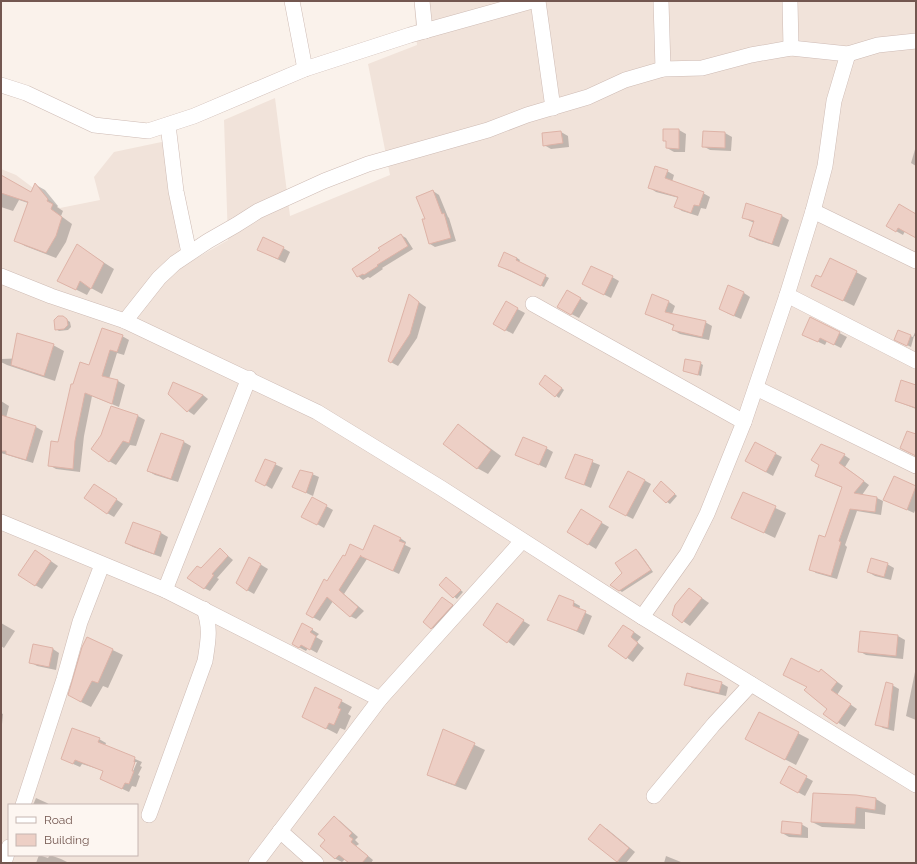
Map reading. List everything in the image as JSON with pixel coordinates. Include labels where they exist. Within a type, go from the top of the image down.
[{"type":"street","points":[[292,1],[306,69]]},
{"type":"street","points":[[422,1],[425,31]]},
{"type":"street","points":[[1,85],[26,93],[94,125],[148,131],[194,116],[306,69],[425,31],[532,1]]},
{"type":"street","points":[[538,1],[553,108]]},
{"type":"street","points":[[661,1],[662,69]]},
{"type":"street","points":[[790,1],[791,48]]},
{"type":"street","points":[[125,320],[159,278],[175,263],[208,241],[258,211],[324,181],[368,164],[488,130],[527,115],[588,97],[625,80],[662,69],[702,68],[750,55],[791,48],[848,54],[878,45],[916,41]]},
{"type":"street","points":[[642,617],[687,554],[706,514],[744,422],[787,295],[813,211],[825,166],[834,100],[848,54]]},
{"type":"street","points":[[168,125],[176,191],[189,254]]},
{"type":"street","points":[[813,211],[916,262]]},
{"type":"street","points":[[1,276],[51,296],[125,320],[249,378],[317,412],[434,484],[642,617],[916,785]]},
{"type":"street","points":[[787,295],[916,361]]},
{"type":"street","points":[[533,304],[744,422]]},
{"type":"street","points":[[165,590],[249,378]]},
{"type":"street","points":[[756,388],[916,466]]},
{"type":"street","points":[[1,522],[165,590],[380,699]]},
{"type":"street","points":[[256,863],[308,792],[380,699],[522,541]]},
{"type":"street","points":[[23,804],[64,679],[80,622],[102,565]]},
{"type":"street","points":[[148,815],[205,661],[209,638],[208,620],[204,609]]},
{"type":"street","points":[[654,796],[714,724],[751,684]]},
{"type":"street","points":[[280,831],[316,863]]},
{"type":"street","points":[[4,863],[8,850]]},
{"type":"shaded area","points":[[414,1],[916,1],[916,863],[1,863],[1,169],[16,175],[60,208],[100,200],[94,177],[114,152],[171,140],[181,267],[228,240],[224,120],[275,98],[290,216],[390,175],[368,64],[417,45]]},
{"type":"building","points":[[663,129],[679,129],[679,149],[666,148],[666,141],[663,141]]},
{"type":"building","points":[[561,131],[563,143],[543,146],[542,133]]},
{"type":"building","points":[[703,131],[725,132],[725,148],[702,147]]},
{"type":"building","points":[[655,166],[668,170],[665,178],[704,192],[699,206],[694,205],[691,213],[674,207],[678,197],[648,188]]},
{"type":"building","points":[[1,175],[31,192],[35,183],[48,199],[47,201],[53,204],[51,209],[62,217],[56,236],[46,253],[14,241],[28,202],[1,193]]},
{"type":"building","points":[[433,190],[442,214],[444,213],[451,238],[429,244],[422,219],[425,219],[416,197]]},
{"type":"building","points":[[746,203],[782,215],[772,244],[749,236],[754,221],[742,218]]},
{"type":"building","points":[[899,204],[916,214],[916,238],[898,228],[896,232],[886,226]]},
{"type":"building","points":[[401,234],[408,246],[364,275],[363,274],[357,277],[352,269],[380,250],[378,248]]},
{"type":"building","points":[[263,237],[284,247],[278,259],[257,250]]},
{"type":"building","points":[[77,244],[104,263],[91,289],[80,281],[76,290],[57,281]]},
{"type":"building","points":[[504,252],[517,258],[516,260],[546,275],[541,286],[498,266]]},
{"type":"building","points":[[830,258],[857,271],[843,301],[811,286],[816,275],[821,277]]},
{"type":"building","points":[[591,266],[613,276],[604,295],[582,284]]},
{"type":"building","points":[[728,285],[744,292],[734,316],[719,309]]},
{"type":"building","points":[[567,290],[581,298],[571,315],[557,307]]},
{"type":"building","points":[[409,294],[419,302],[410,334],[391,363],[388,361]]},
{"type":"building","points":[[652,294],[669,301],[665,312],[706,321],[702,337],[672,330],[674,325],[645,314]]},
{"type":"building","points":[[506,301],[518,308],[505,331],[493,324]]},
{"type":"building","points":[[58,316],[63,316],[67,319],[68,325],[64,329],[55,330],[54,320]]},
{"type":"building","points":[[810,317],[840,332],[834,345],[820,338],[818,342],[802,335]]},
{"type":"building","points":[[102,328],[123,335],[117,352],[110,350],[102,376],[118,380],[112,404],[85,393],[75,441],[73,469],[48,466],[51,441],[58,442],[71,384],[73,384],[80,362],[89,365]]},
{"type":"building","points":[[898,330],[911,335],[907,346],[894,340]]},
{"type":"building","points":[[17,333],[54,344],[44,376],[11,365]]},
{"type":"building","points":[[685,359],[701,362],[698,375],[683,371]]},
{"type":"building","points":[[545,375],[562,388],[555,397],[539,384]]},
{"type":"building","points":[[901,380],[916,385],[916,408],[895,401]]},
{"type":"building","points":[[173,382],[203,395],[187,412],[168,394]]},
{"type":"building","points":[[111,406],[138,415],[129,443],[123,441],[109,462],[91,449],[101,435]]},
{"type":"building","points":[[1,415],[36,426],[26,460],[6,454],[6,451],[1,451]]},
{"type":"building","points":[[458,424],[491,450],[477,469],[443,444]]},
{"type":"building","points":[[907,431],[916,434],[916,456],[900,448]]},
{"type":"building","points":[[161,433],[184,441],[171,479],[147,471]]},
{"type":"building","points":[[523,437],[547,447],[539,465],[515,455]]},
{"type":"building","points":[[755,442],[776,453],[766,472],[745,461]]},
{"type":"building","points":[[821,444],[845,454],[839,463],[864,481],[854,493],[877,497],[875,512],[850,509],[839,541],[841,542],[831,576],[809,570],[819,535],[825,537],[842,487],[815,476],[819,465],[811,460]]},
{"type":"building","points":[[575,454],[593,460],[584,485],[565,478]]},
{"type":"building","points":[[265,459],[276,463],[265,486],[255,481]]},
{"type":"building","points":[[300,470],[313,473],[306,493],[292,487]]},
{"type":"building","points":[[628,471],[645,480],[626,516],[609,507]]},
{"type":"building","points":[[894,476],[916,486],[907,510],[883,500]]},
{"type":"building","points":[[661,481],[675,494],[666,503],[653,491]]},
{"type":"building","points":[[94,484],[117,499],[107,514],[84,498]]},
{"type":"building","points":[[743,492],[776,506],[764,533],[731,518]]},
{"type":"building","points":[[312,497],[327,505],[317,525],[301,517]]},
{"type":"building","points":[[581,509],[602,522],[588,545],[567,532]]},
{"type":"building","points":[[133,522],[161,532],[154,554],[125,543]]},
{"type":"building","points":[[374,525],[401,538],[399,541],[405,543],[393,571],[360,556],[339,590],[358,607],[350,617],[327,597],[313,618],[306,614],[324,579],[327,581],[343,555],[345,556],[350,544],[363,550]]},
{"type":"building","points":[[220,548],[228,556],[212,574],[214,575],[204,589],[187,578],[197,566],[201,568]]},
{"type":"building","points":[[636,549],[651,570],[619,591],[610,585],[622,573],[615,563]]},
{"type":"building","points":[[35,550],[51,561],[35,586],[18,575]]},
{"type":"building","points":[[249,557],[261,564],[247,591],[236,583]]},
{"type":"building","points":[[871,558],[888,563],[884,577],[867,572]]},
{"type":"building","points":[[446,577],[461,590],[453,598],[439,585]]},
{"type":"building","points":[[689,588],[702,598],[682,623],[672,615],[675,605]]},
{"type":"building","points":[[559,595],[574,601],[573,606],[586,611],[577,631],[547,620]]},
{"type":"building","points":[[442,597],[453,605],[431,629],[423,622]]},
{"type":"building","points":[[497,603],[524,620],[507,643],[483,625]]},
{"type":"building","points":[[302,623],[313,629],[310,632],[316,636],[310,650],[301,645],[299,648],[292,644]]},
{"type":"building","points":[[623,625],[634,632],[631,637],[638,643],[626,659],[608,646]]},
{"type":"building","points":[[860,631],[898,635],[896,656],[858,652]]},
{"type":"building","points":[[87,637],[113,649],[98,683],[92,681],[81,702],[68,695],[82,647]]},
{"type":"building","points":[[33,644],[53,648],[49,667],[29,663]]},
{"type":"building","points":[[791,658],[819,672],[821,669],[837,682],[831,690],[851,704],[837,724],[823,714],[827,709],[804,690],[807,687],[783,675]]},
{"type":"building","points":[[687,673],[722,682],[719,693],[684,685]]},
{"type":"building","points":[[886,682],[893,684],[888,728],[875,725]]},
{"type":"building","points":[[315,687],[342,700],[338,708],[341,709],[334,725],[329,723],[326,729],[302,717]]},
{"type":"building","points":[[759,712],[799,732],[785,760],[745,739]]},
{"type":"building","points":[[72,728],[100,738],[98,742],[135,757],[132,771],[134,771],[129,784],[125,783],[122,789],[100,779],[103,771],[75,760],[73,764],[61,759]]},
{"type":"building","points":[[443,729],[475,743],[455,785],[427,775]]},
{"type":"building","points":[[789,766],[807,776],[798,793],[780,783]]},
{"type":"building","points":[[813,793],[856,795],[876,798],[875,810],[856,807],[855,824],[811,822]]},
{"type":"building","points":[[334,816],[352,833],[349,836],[353,839],[351,842],[368,856],[362,863],[349,863],[339,855],[335,859],[320,846],[325,840],[318,834]]},
{"type":"building","points":[[782,821],[802,823],[801,835],[781,833]]},
{"type":"building","points":[[600,824],[629,848],[617,862],[588,839]]}]
